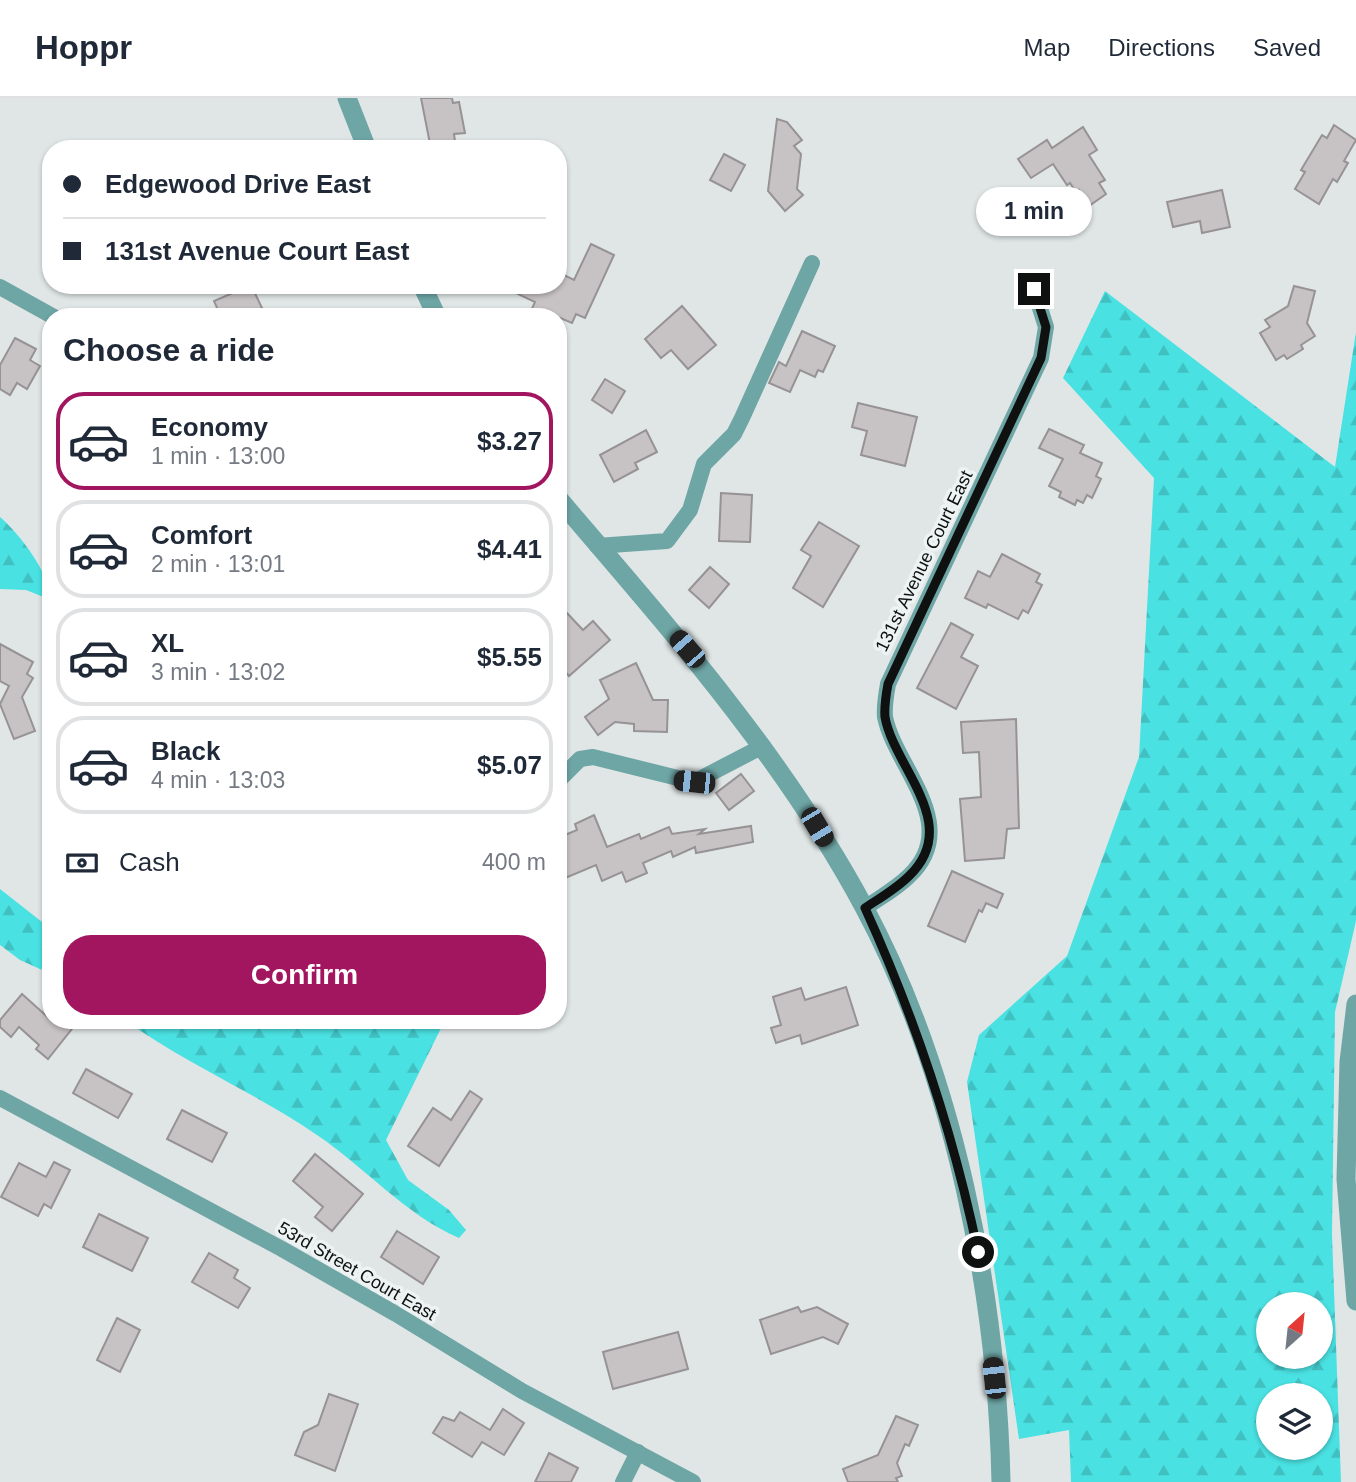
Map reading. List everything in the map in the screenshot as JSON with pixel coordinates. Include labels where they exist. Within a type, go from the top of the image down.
[{"type":"street","points":[[347,98],[363,140]]},
{"type":"street","points":[[597,546],[659,544],[674,535],[690,510],[704,464],[734,434],[743,418],[812,263]]},
{"type":"street","points":[[0,287],[42,310]]},
{"type":"street","name":"131st Avenue Court East","points":[[865,908],[910,875],[925,850],[928,816],[919,787],[889,731],[885,715],[888,684],[1041,358],[1046,327],[1034,289]]},
{"type":"street","points":[[567,513],[687,649],[763,746],[817,827],[865,908],[919,1032],[955,1146],[966,1192],[986,1304],[1001,1482]]},
{"type":"street","points":[[567,772],[580,759],[593,757],[694,782],[763,746]]},
{"type":"street","points":[[1356,1004],[1349,1062],[1346,1179],[1356,1301]]},
{"type":"street","name":"53rd Street Court East","points":[[0,1098],[282,1249],[396,1314],[522,1391],[693,1482]]},
{"type":"street","points":[[623,1482],[638,1452]]},
{"type":"green space","points":[[1105,291],[1335,467],[1356,332],[1356,921],[1335,1012],[1332,1235],[1341,1482],[1071,1482],[1069,1430],[1019,1439],[967,1082],[979,1035],[1067,956],[1139,757],[1154,478],[1063,378]]},
{"type":"green space","points":[[0,517],[16,533],[40,567],[42,596],[26,590],[0,589]]},
{"type":"green space","points":[[0,889],[42,922],[42,970],[20,960],[0,945]]},
{"type":"green space","points":[[138,1029],[441,1029],[386,1140],[408,1180],[449,1210],[466,1230],[459,1238],[439,1228],[403,1204],[317,1135]]},
{"type":"building","points":[[421,98],[452,98],[453,103],[459,102],[465,133],[454,134],[455,140],[429,140]]},
{"type":"building","points":[[777,119],[787,122],[802,140],[794,146],[801,154],[797,189],[803,195],[785,211],[768,191]]},
{"type":"building","points":[[1334,125],[1356,140],[1344,161],[1348,163],[1337,182],[1333,179],[1319,204],[1295,189],[1305,172],[1301,170],[1322,135],[1327,138]]},
{"type":"building","points":[[1083,127],[1097,150],[1089,155],[1105,180],[1099,183],[1106,194],[1089,206],[1079,190],[1076,192],[1070,183],[1067,185],[1053,164],[1031,178],[1018,159],[1047,140],[1052,148]]},
{"type":"building","points":[[724,154],[745,165],[731,191],[710,180]]},
{"type":"building","points":[[1222,190],[1230,227],[1202,233],[1200,221],[1173,227],[1167,202]]},
{"type":"building","points":[[591,244],[614,255],[585,318],[576,314],[572,323],[567,321],[567,308],[532,308],[535,302],[518,294],[567,294],[567,276],[574,280]]},
{"type":"building","points":[[1294,286],[1315,291],[1307,323],[1315,336],[1301,345],[1303,349],[1287,359],[1284,355],[1276,360],[1260,333],[1270,327],[1265,320],[1288,306]]},
{"type":"building","points":[[230,294],[255,294],[262,308],[217,308],[214,301]]},
{"type":"building","points":[[682,306],[716,345],[688,369],[671,350],[661,358],[645,339]]},
{"type":"building","points":[[802,331],[835,346],[823,372],[818,370],[815,377],[800,370],[790,392],[769,383],[779,362],[786,366]]},
{"type":"building","points":[[15,338],[36,349],[30,360],[40,366],[27,389],[17,383],[10,395],[0,389],[0,365]]},
{"type":"building","points":[[605,379],[625,391],[612,413],[592,400]]},
{"type":"building","points":[[858,403],[917,417],[905,466],[861,455],[867,431],[852,427]]},
{"type":"building","points":[[1049,429],[1084,445],[1080,453],[1102,463],[1096,476],[1101,479],[1092,498],[1087,495],[1083,503],[1077,500],[1075,505],[1059,497],[1061,492],[1049,486],[1063,459],[1039,448]]},
{"type":"building","points":[[646,430],[657,452],[635,463],[638,469],[614,482],[600,455]]},
{"type":"building","points":[[721,493],[752,495],[750,542],[719,541]]},
{"type":"building","points":[[819,522],[859,546],[823,607],[793,588],[811,556],[801,550]]},
{"type":"building","points":[[1002,554],[1040,574],[1036,582],[1042,585],[1028,613],[1023,610],[1018,619],[988,604],[986,608],[965,598],[978,571],[990,577]]},
{"type":"building","points":[[710,567],[729,584],[709,608],[689,590]]},
{"type":"building","points":[[567,613],[583,630],[593,621],[610,640],[569,676]]},
{"type":"building","points":[[951,623],[973,635],[961,657],[978,666],[956,709],[917,688]]},
{"type":"building","points":[[0,644],[33,662],[27,674],[33,678],[22,697],[35,731],[14,739],[0,704],[9,686],[0,681]]},
{"type":"building","points":[[636,663],[653,700],[668,700],[667,732],[634,731],[634,724],[615,722],[598,735],[585,717],[609,699],[600,680]]},
{"type":"building","points":[[1016,719],[1019,828],[1007,829],[1004,858],[965,861],[960,799],[981,797],[979,752],[963,753],[961,722]]},
{"type":"building","points":[[741,774],[754,791],[729,810],[716,793]]},
{"type":"building","points":[[594,815],[607,847],[639,834],[641,839],[669,827],[672,834],[705,829],[699,834],[751,826],[753,842],[696,853],[695,847],[673,857],[671,851],[643,863],[647,873],[626,882],[622,872],[602,881],[596,865],[567,877],[567,834],[577,830],[575,824]]},
{"type":"building","points":[[952,871],[1003,894],[997,908],[986,903],[982,912],[979,910],[965,942],[928,926]]},
{"type":"building","points":[[846,987],[858,1025],[802,1044],[800,1035],[776,1043],[771,1028],[781,1025],[773,997],[801,988],[805,1000]]},
{"type":"building","points":[[22,994],[42,1012],[42,1029],[72,1029],[48,1059],[36,1049],[39,1045],[19,1027],[11,1037],[0,1027],[0,1020]]},
{"type":"building","points":[[86,1069],[132,1094],[118,1118],[73,1093]]},
{"type":"building","points":[[470,1091],[482,1099],[439,1166],[408,1146],[433,1108],[451,1120]]},
{"type":"building","points":[[182,1110],[227,1133],[212,1162],[167,1139]]},
{"type":"building","points":[[315,1154],[363,1194],[332,1231],[315,1217],[323,1207],[293,1181]]},
{"type":"building","points":[[54,1162],[70,1170],[51,1208],[44,1204],[38,1216],[1,1197],[19,1163],[46,1177]]},
{"type":"building","points":[[99,1214],[148,1238],[132,1271],[83,1247]]},
{"type":"building","points":[[397,1231],[439,1257],[423,1284],[381,1257]]},
{"type":"building","points":[[209,1253],[238,1270],[234,1278],[250,1288],[238,1308],[192,1282]]},
{"type":"building","points":[[798,1307],[801,1312],[817,1307],[848,1324],[838,1344],[823,1337],[771,1354],[760,1320]]},
{"type":"building","points":[[117,1318],[140,1330],[120,1372],[97,1360]]},
{"type":"building","points":[[678,1332],[688,1369],[613,1389],[603,1352]]},
{"type":"building","points":[[329,1394],[358,1404],[335,1471],[295,1455],[304,1432],[318,1425]]},
{"type":"building","points":[[503,1409],[524,1423],[504,1455],[482,1442],[472,1457],[433,1433],[443,1417],[454,1421],[460,1412],[490,1430]]},
{"type":"building","points":[[896,1416],[918,1425],[909,1446],[905,1444],[897,1463],[902,1476],[896,1478],[898,1482],[848,1482],[843,1469],[878,1455]]},
{"type":"building","points":[[549,1453],[578,1468],[571,1482],[535,1482]]},
{"type":"route","points":[[978,1252],[955,1146],[937,1086],[919,1032],[865,908],[910,875],[925,850],[929,835],[928,816],[919,787],[889,731],[885,715],[888,684],[898,658],[1023,402],[1041,358],[1046,327],[1034,289]]}]
